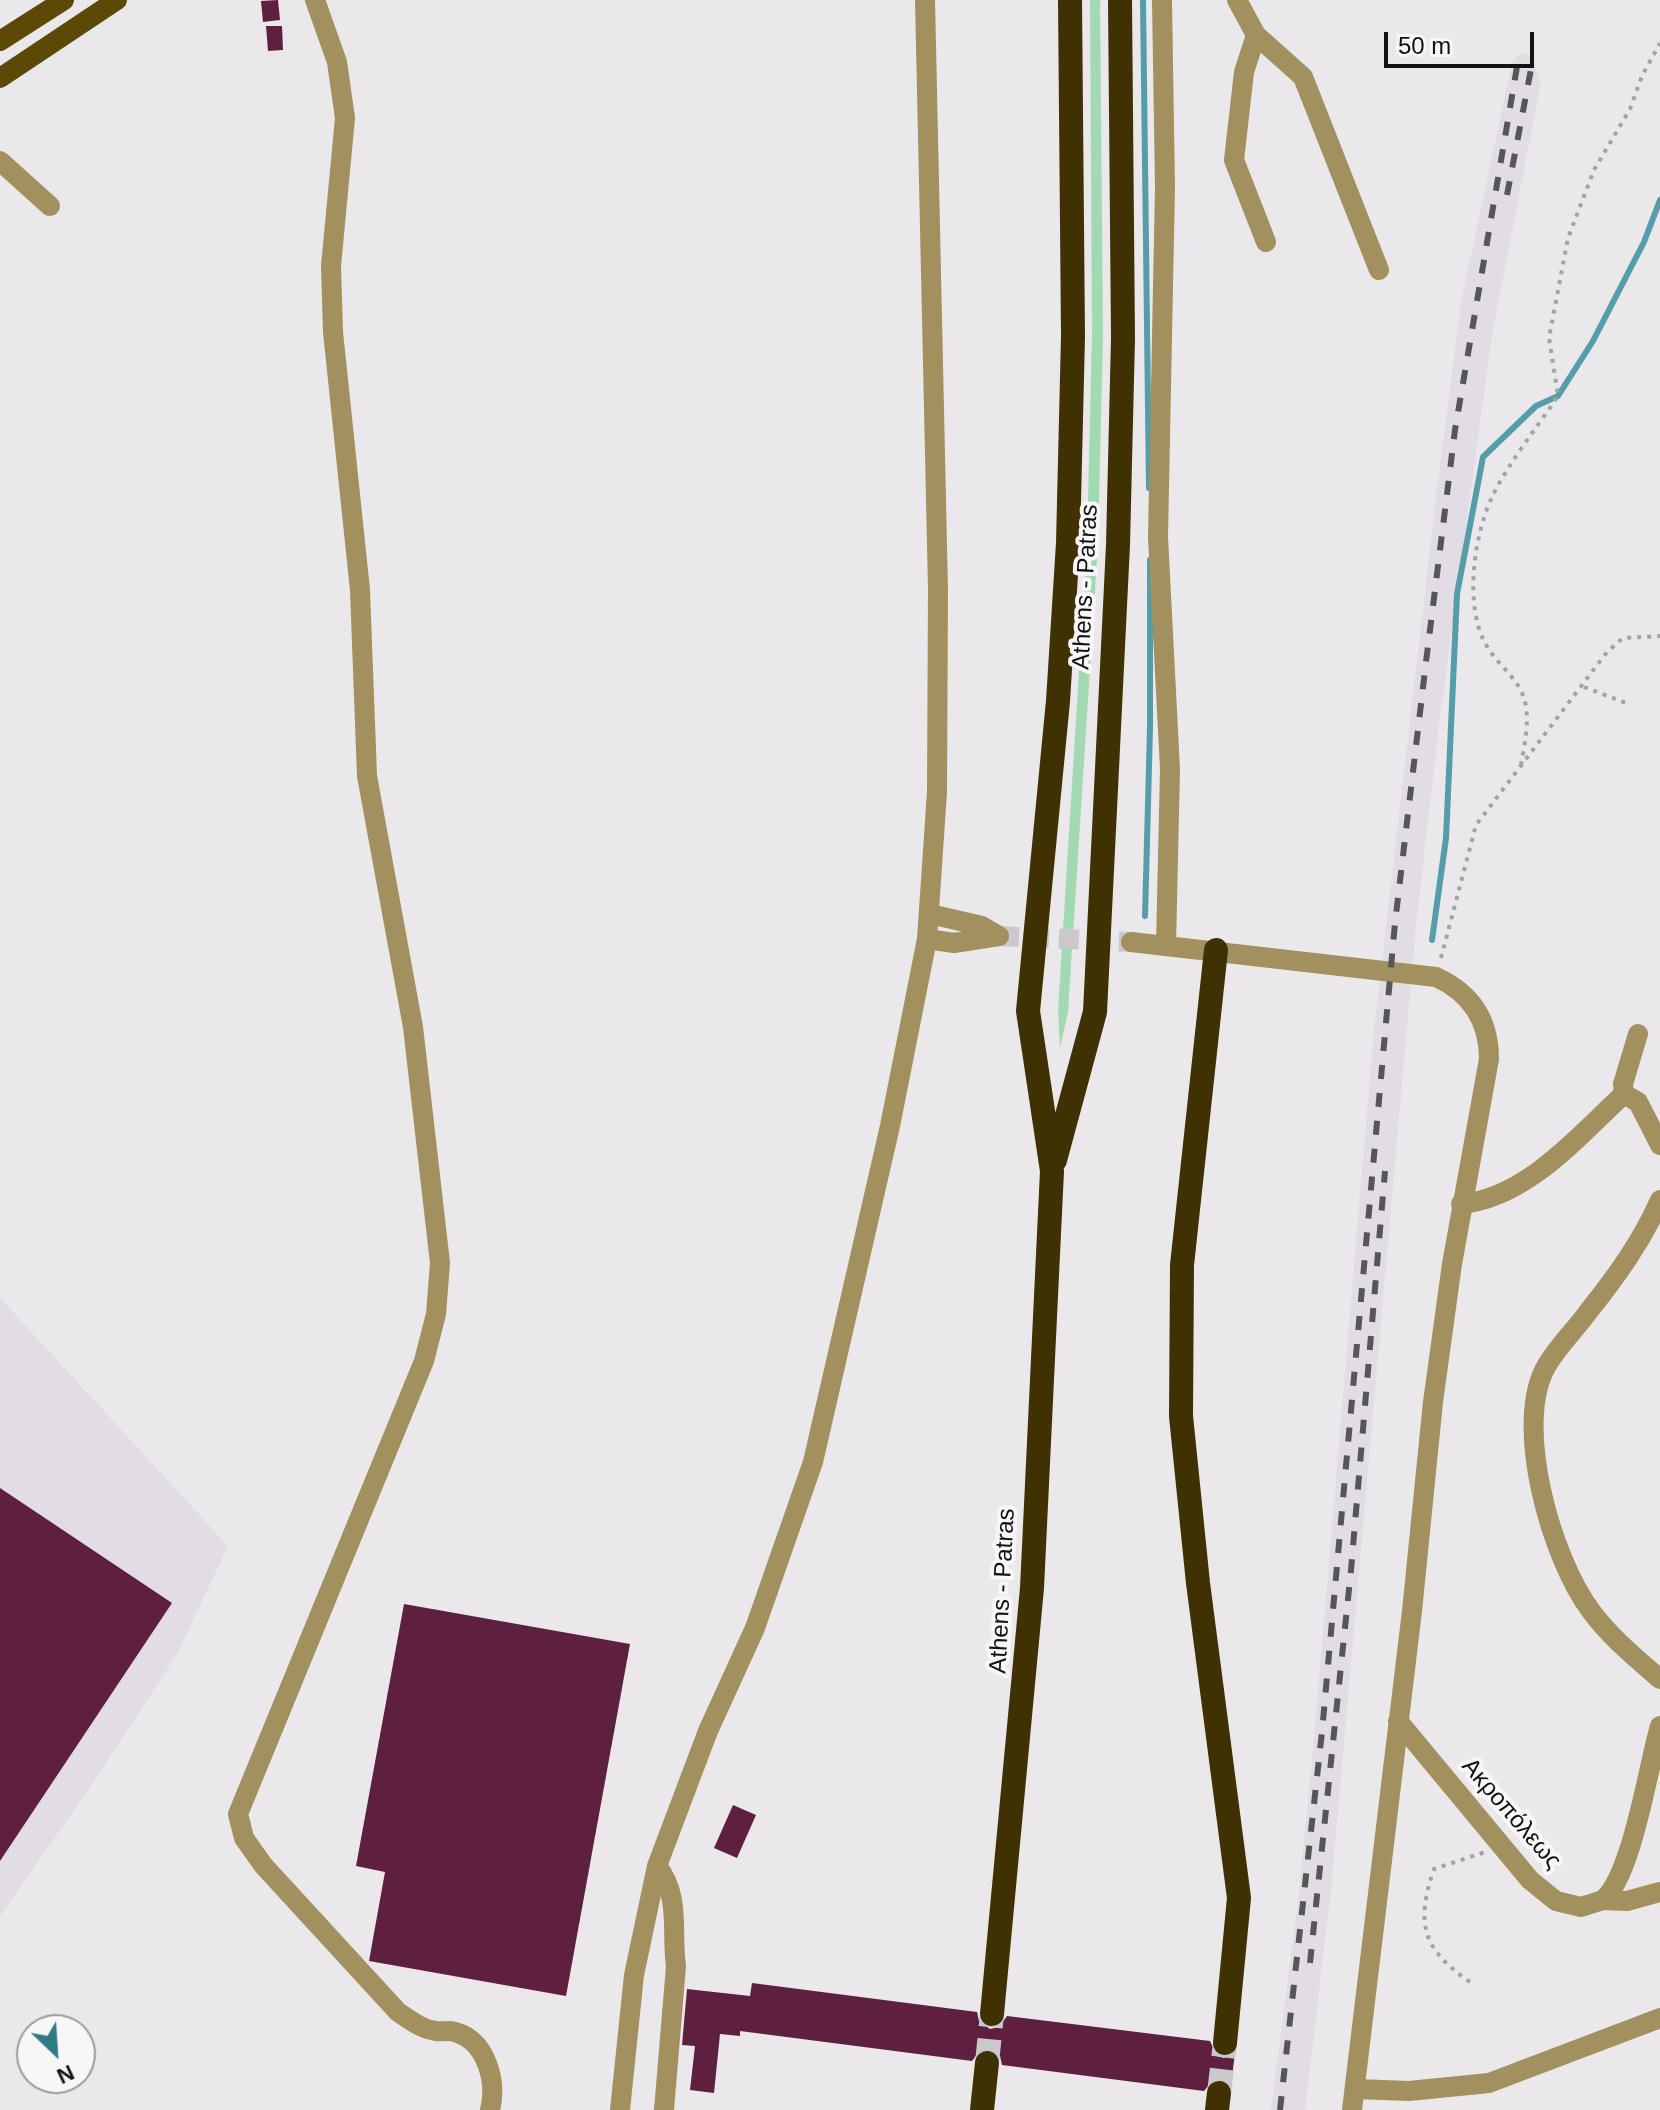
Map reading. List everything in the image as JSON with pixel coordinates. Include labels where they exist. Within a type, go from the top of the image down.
[{"type":"highway","name":"Athens - Patras","points":[[992,2014],[1032,1588],[1052,1171],[1028,1011],[1058,701],[1068,543],[1073,336],[1070,0]]},
{"type":"highway","name":"Athens - Patras","points":[[1052,1171],[1095,1012],[1119,529],[1123,308],[1120,0]]},
{"type":"highway","points":[[1216,950],[1182,1265],[1181,1416],[1198,1583],[1239,1898],[1225,2043]]},
{"type":"highway","points":[[982,2110],[987,2063]]},
{"type":"main road","points":[[0,41],[64,0]]},
{"type":"main road","points":[[0,78],[117,0]]},
{"type":"street","points":[[315,0],[337,62],[345,118],[331,266],[332,319],[360,590],[367,776],[413,1027],[440,1263],[436,1314],[424,1361],[238,1814],[244,1838],[263,1865],[398,2012],[417,2025],[435,2031],[454,2031],[470,2039],[481,2051],[490,2069],[494,2095],[490,2110]]},
{"type":"street","points":[[620,2110],[634,1975],[657,1866],[708,1731],[755,1628],[813,1462],[890,1126],[927,939],[937,792],[938,590],[925,0]]},
{"type":"street","points":[[1162,0],[1165,187],[1158,537],[1170,769],[1166,945]]},
{"type":"street","points":[[1237,0],[1256,35],[1303,77],[1379,270]]},
{"type":"street","points":[[1256,35],[1244,72],[1234,160],[1266,242]]},
{"type":"street","points":[[0,161],[50,206]]},
{"type":"street","points":[[927,939],[954,943],[999,936],[982,926],[930,914]]},
{"type":"street","points":[[1131,942],[1436,977],[1463,992],[1473,1004],[1481,1017],[1489,1045],[1461,1204],[1433,1402],[1352,2110]]},
{"type":"street","points":[[1624,1094],[1623,1084],[1638,1034]]},
{"type":"street","points":[[1461,1204],[1484,1202],[1517,1186],[1566,1148],[1624,1094]]},
{"type":"street","points":[[1624,1094],[1638,1102],[1660,1145]]},
{"type":"street","points":[[1660,1200],[1622,1269],[1547,1365],[1537,1385],[1533,1412],[1533,1440],[1552,1533],[1568,1575],[1590,1611],[1660,1679]]},
{"type":"street","name":"Ακροπόλεως","points":[[1398,1721],[1530,1880],[1556,1901],[1581,1907],[1603,1900],[1627,1901],[1660,1892]]},
{"type":"street","points":[[1603,1900],[1613,1892],[1624,1867],[1660,1726]]},
{"type":"street","points":[[657,1866],[671,1890],[675,1907],[673,1943],[676,1966],[664,2110]]},
{"type":"street","points":[[1356,2089],[1409,2091],[1489,2083],[1660,2018]]},
{"type":"path","points":[[1521,765],[1527,711],[1519,688],[1503,670],[1478,629],[1475,577],[1485,514],[1494,492],[1558,396],[1549,338],[1568,238],[1594,170],[1630,109],[1642,76],[1660,43]]},
{"type":"path","points":[[1436,977],[1476,825],[1607,652],[1623,638],[1660,636]]},
{"type":"path","points":[[1583,686],[1626,703]]},
{"type":"path","points":[[1470,1982],[1440,1962],[1428,1941],[1425,1918],[1428,1888],[1434,1869],[1475,1854],[1509,1853]]},
{"type":"shaded area","points":[[1519,54],[1528,54],[1535,61],[1540,87],[1492,335],[1439,725],[1416,925],[1331,1890],[1305,2110],[1271,2110],[1299,1894],[1315,1728],[1374,1030],[1437,488],[1462,297],[1512,63]]},
{"type":"shaded area","points":[[0,1298],[228,1546],[177,1654],[95,1780],[0,1916]]},
{"type":"green space","points":[[1090,0],[1100,0],[1103,335],[1098,543],[1068,1012],[1060,1048],[1058,1011],[1087,542],[1092,334]]},
{"type":"building","points":[[278,0],[280,20],[263,22],[261,1]]},
{"type":"building","points":[[266,26],[282,26],[283,50],[268,51]]},
{"type":"building","points":[[0,1488],[172,1603],[0,1861]]},
{"type":"building","points":[[404,1604],[630,1644],[566,1996],[369,1961],[385,1872],[356,1866]]},
{"type":"building","points":[[733,1805],[756,1815],[737,1858],[714,1848]]},
{"type":"building","points":[[752,1983],[977,2012],[979,2021],[990,2029],[999,2027],[1007,2016],[1210,2041],[1217,2056],[1224,2058],[1235,2053],[1231,2085],[1222,2078],[1214,2079],[1204,2091],[1002,2065],[1000,2056],[989,2048],[980,2050],[972,2061],[740,2031],[740,2036],[720,2034],[714,2093],[690,2090],[695,2046],[682,2045],[687,1989],[750,1996]]},
{"type":"waterway","points":[[1143,0],[1149,488]]},
{"type":"waterway","points":[[1432,940],[1446,838],[1457,594],[1483,457],[1536,406],[1558,396],[1593,341],[1644,242],[1660,200]]},
{"type":"waterway","points":[[1145,916],[1150,560]]},
{"type":"tunnel","points":[[999,936],[1131,942]]},
{"type":"tunnel","points":[[987,2063],[992,2014]]},
{"type":"tunnel","points":[[1219,2093],[1225,2043]]},
{"type":"railway","points":[[1280,2110],[1322,1732],[1395,923],[1455,430],[1518,61]]},
{"type":"railway","points":[[1507,195],[1532,64]]},
{"type":"railway","points":[[1310,1963],[1351,1570],[1385,1171]]}]
